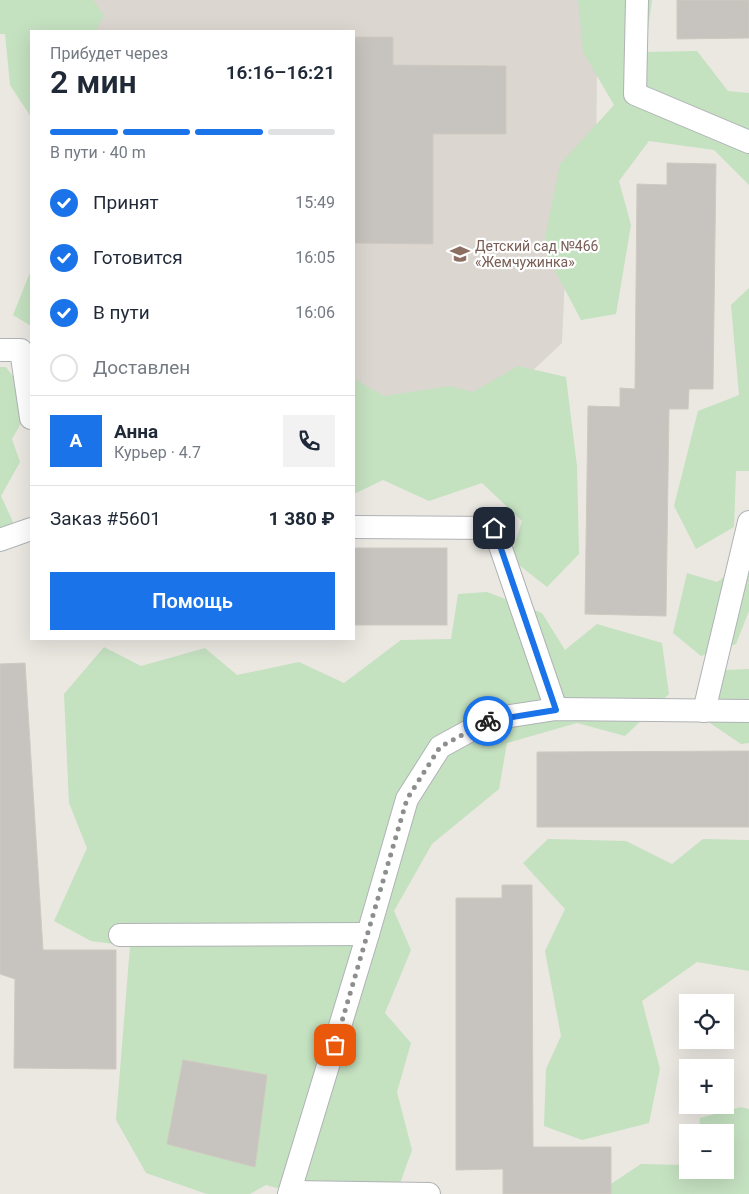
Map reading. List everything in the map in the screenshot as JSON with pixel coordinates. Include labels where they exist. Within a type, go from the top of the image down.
[{"type":"lane","points":[[637,0],[635,94],[749,142]]},
{"type":"lane","points":[[0,350],[21,350],[30,411]]},
{"type":"lane","points":[[704,711],[749,522]]},
{"type":"lane","points":[[355,527],[494,528],[556,710]]},
{"type":"lane","points":[[0,540],[30,529]]},
{"type":"lane","points":[[429,1194],[290,1193],[407,799],[440,747],[491,720],[556,710],[749,711]]},
{"type":"lane","points":[[120,935],[368,934]]},
{"type":"shaded area","name":"Детский сад №466 «Жемчужинка»","points":[[66,0],[598,0],[596,157],[570,165],[562,343],[492,409],[355,411],[355,30],[65,30]]},
{"type":"green space","points":[[0,0],[93,0],[104,15],[96,30],[30,30],[30,115],[10,85],[5,34],[0,34]]},
{"type":"green space","points":[[578,0],[652,0],[645,52],[697,51],[728,91],[749,93],[749,185],[714,150],[649,141],[619,181],[631,225],[616,314],[581,320],[543,248],[560,164],[614,105],[583,52]]},
{"type":"green space","points":[[30,272],[30,325],[13,315]]},
{"type":"green space","points":[[749,288],[749,471],[736,471],[734,527],[696,549],[674,506],[698,411],[739,395],[731,305]]},
{"type":"green space","points":[[518,366],[566,377],[577,466],[579,554],[547,587],[510,558],[522,521],[482,483],[429,501],[383,480],[355,494],[355,380],[384,396],[449,386],[473,392]]},
{"type":"green space","points":[[0,367],[6,367],[30,399],[30,408],[12,439],[20,462],[1,496],[13,522],[0,546]]},
{"type":"green space","points":[[749,559],[749,611],[736,644],[701,656],[673,633],[687,573],[717,582]]},
{"type":"green space","points":[[487,592],[542,613],[565,650],[597,624],[662,643],[669,694],[625,736],[577,723],[507,743],[499,789],[432,844],[394,911],[411,950],[385,1013],[411,1043],[397,1092],[412,1150],[398,1189],[299,1194],[266,1185],[250,1194],[207,1194],[146,1173],[116,1120],[130,946],[91,941],[54,921],[87,848],[69,803],[64,694],[104,647],[141,666],[205,648],[237,675],[299,662],[344,683],[401,640],[451,639],[458,594]]},
{"type":"green space","points":[[749,669],[749,743],[741,744],[710,723],[725,670]]},
{"type":"green space","points":[[548,839],[626,841],[672,864],[703,839],[749,840],[749,971],[697,962],[642,1001],[660,1069],[649,1123],[582,1140],[544,1126],[546,1069],[561,1036],[545,951],[565,909],[523,863]]},
{"type":"green space","points":[[741,1107],[749,1109],[749,1194],[596,1194],[641,1164],[679,1165],[679,1179],[734,1179],[734,1124],[700,1124],[700,1118],[715,1114],[734,1114],[734,1109]]},
{"type":"building","points":[[677,0],[749,0],[749,38],[677,39]]},
{"type":"building","points":[[355,37],[393,37],[393,65],[506,66],[506,134],[433,134],[433,244],[355,243]]},
{"type":"building","points":[[667,163],[716,164],[713,389],[689,389],[688,409],[669,409],[666,616],[585,614],[588,406],[620,407],[620,388],[635,389],[637,184],[667,185]]},
{"type":"building","points":[[355,548],[447,548],[447,625],[355,625]]},
{"type":"building","points":[[25,663],[43,950],[116,950],[116,1069],[14,1068],[15,979],[0,974],[0,664]]},
{"type":"building","points":[[749,751],[749,827],[537,827],[537,752]]},
{"type":"building","points":[[502,885],[532,885],[533,1147],[611,1147],[611,1194],[503,1194],[503,1169],[456,1170],[456,898],[502,898]]},
{"type":"building","points":[[183,1060],[267,1075],[255,1167],[167,1144]]},
{"type":"way so far","points":[[335,1045],[407,799],[440,747],[488,721]]},
{"type":"place","name":"Детский сад №466 «Жемчужинка»","points":[[460,254]]},
{"type":"route","points":[[488,721],[556,710],[494,528]]}]
